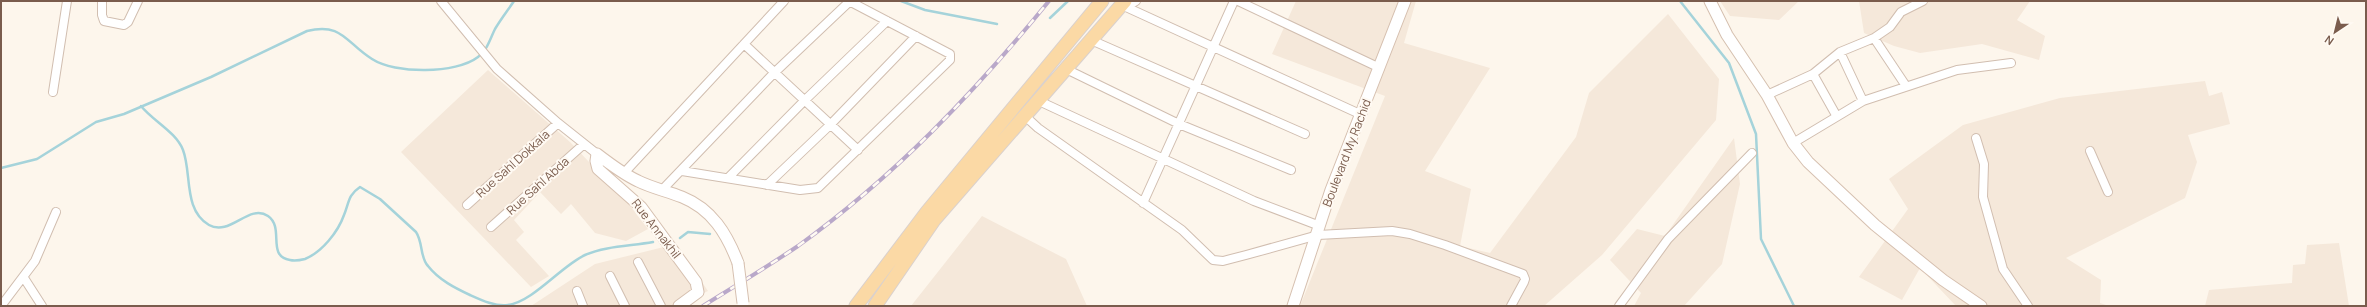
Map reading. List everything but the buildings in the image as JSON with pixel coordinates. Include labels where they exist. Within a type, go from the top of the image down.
[{"type":"main road","points":[[856,306],[927,212],[1102,1]]},
{"type":"main road","points":[[875,306],[934,220],[1091,40],[1125,4]]},
{"type":"street","points":[[53,92],[67,1]]},
{"type":"street","points":[[102,1],[102,15],[104,20],[124,26],[128,22],[138,1]]},
{"type":"street","points":[[441,1],[490,60],[558,123],[584,144],[624,173],[662,190],[686,198],[712,217],[727,237],[738,263],[744,305]]},
{"type":"street","points":[[624,173],[784,1]]},
{"type":"street","points":[[662,190],[774,73],[850,1],[950,54],[950,60],[818,188],[800,190],[767,186],[682,170]]},
{"type":"street","points":[[1125,4],[1136,1]]},
{"type":"street","points":[[1143,203],[1165,158],[1194,85],[1234,1]]},
{"type":"street","points":[[1238,1],[1380,68]]},
{"type":"street","name":"Boulevard My Rachid","points":[[1293,306],[1331,190],[1362,115],[1405,1]]},
{"type":"street","points":[[1710,1],[1727,35],[1767,95],[1793,143],[1808,162],[1875,225],[1943,280],[1981,306]]},
{"type":"street","points":[[1767,95],[1813,74],[1840,52],[1874,38],[1890,27],[1901,12],[1923,1]]},
{"type":"street","points":[[1125,4],[1213,47],[1362,115]]},
{"type":"street","points":[[728,178],[804,101],[887,21]]},
{"type":"street","points":[[767,186],[830,125],[916,36]]},
{"type":"street","points":[[1874,38],[1906,86]]},
{"type":"street","points":[[1091,40],[1305,134]]},
{"type":"street","points":[[744,44],[858,150]]},
{"type":"street","points":[[1840,52],[1863,101]]},
{"type":"street","points":[[1793,143],[1836,115],[1863,101],[1957,70],[2012,63]]},
{"type":"street","points":[[1066,69],[1179,124],[1291,170]]},
{"type":"street","points":[[1813,74],[1836,115]]},
{"type":"street","points":[[1039,101],[1319,230]]},
{"type":"street","points":[[1025,116],[1038,128],[1182,230],[1208,256],[1216,261],[1246,255],[1319,230],[1392,231],[1418,236],[1480,257],[1523,274],[1525,277],[1524,282],[1511,306]]},
{"type":"street","name":"Rue Sahl Dokkala","points":[[468,206],[558,123]]},
{"type":"street","points":[[1976,138],[1984,164],[1983,197],[2003,269],[2028,306]]},
{"type":"street","name":"Rue Sahl Abda","points":[[491,227],[584,144]]},
{"type":"street","points":[[2090,151],[2108,192]]},
{"type":"street","points":[[1619,306],[1668,239],[1752,153]]},
{"type":"street","name":"Rue Annakhil","points":[[597,154],[596,161],[598,169],[641,207],[696,282],[698,292],[679,306]]},
{"type":"street","points":[[1,306],[24,278],[35,261],[56,212]]},
{"type":"street","points":[[638,262],[661,306]]},
{"type":"street","points":[[610,276],[624,306]]},
{"type":"street","points":[[24,278],[42,306]]},
{"type":"street","points":[[577,291],[583,306]]},
{"type":"shaded area","points":[[1296,1],[1416,1],[1404,43],[1490,68],[1425,171],[1471,189],[1460,246],[1490,253],[1576,137],[1589,93],[1668,14],[1719,79],[1716,120],[1602,255],[1544,306],[1300,306],[1385,96],[1272,54]]},
{"type":"shaded area","points":[[1720,1],[1799,1],[1779,20],[1730,16]]},
{"type":"shaded area","points":[[1859,1],[2030,1],[2017,20],[2045,36],[2039,60],[1982,44],[1920,53],[1894,46],[1864,33]]},
{"type":"shaded area","points":[[488,70],[570,142],[628,203],[648,229],[626,241],[595,233],[571,204],[561,214],[540,192],[514,220],[524,232],[516,240],[549,276],[531,287],[401,152]]},
{"type":"shaded area","points":[[2205,81],[2209,96],[2222,92],[2230,124],[2188,135],[2197,162],[2185,198],[2066,258],[2101,280],[2100,303],[2109,306],[1956,306],[1920,268],[1902,300],[1859,277],[1908,209],[1889,179],[1963,125],[2060,98]]},
{"type":"shaded area","points":[[1734,138],[1740,184],[1722,264],[1684,306],[1634,306],[1641,293],[1610,260],[1637,229],[1665,236]]},
{"type":"shaded area","points":[[982,216],[1066,259],[1087,306],[911,306]]},
{"type":"shaded area","points":[[2339,243],[2349,306],[2205,306],[2209,290],[2292,283],[2293,265],[2305,264],[2307,245]]},
{"type":"shaded area","points":[[676,244],[708,291],[675,306],[531,306],[595,264]]},
{"type":"waterway","points":[[1,168],[37,159],[96,122],[124,114],[211,77],[307,31],[328,29],[336,32],[372,59],[382,64],[395,67],[425,70],[455,67],[468,63],[484,51],[495,29],[514,1]]},
{"type":"waterway","points":[[901,1],[925,10],[997,24]]},
{"type":"waterway","points":[[1050,18],[1068,1]]},
{"type":"waterway","points":[[1680,1],[1729,63],[1756,134],[1761,239],[1794,306]]},
{"type":"waterway","points":[[141,106],[170,132],[180,144],[186,159],[192,201],[195,210],[201,218],[209,225],[217,228],[232,224],[254,214],[261,213],[268,216],[273,221],[275,227],[279,253],[283,257],[290,260],[305,259],[317,252],[329,241],[338,228],[351,196],[360,187],[380,199],[416,232],[420,240],[425,263],[432,271],[448,283],[464,292],[484,301],[499,305],[508,305],[528,297],[566,267],[585,255],[610,248],[653,242]]},
{"type":"waterway","points":[[680,238],[688,232],[710,234]]},
{"type":"railway","points":[[703,306],[798,246],[868,191],[932,132],[992,68],[1049,1]]}]
